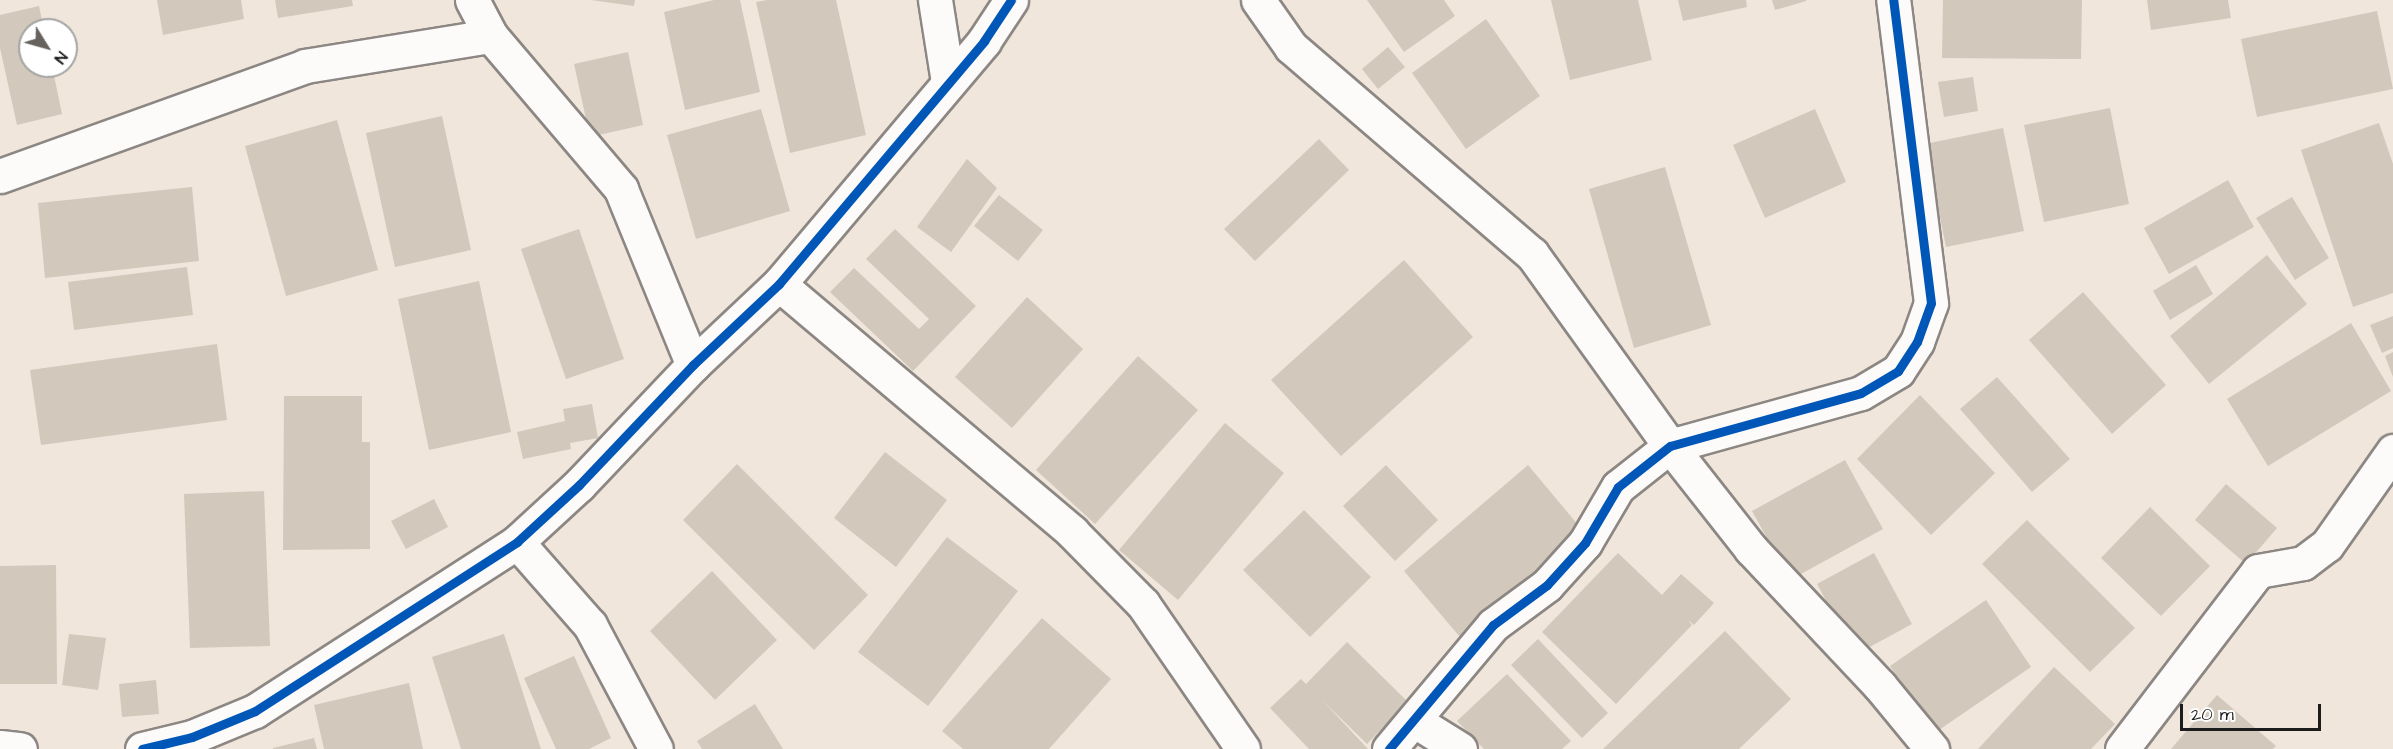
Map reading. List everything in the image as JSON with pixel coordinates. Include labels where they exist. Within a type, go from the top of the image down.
[{"type":"street","points":[[472,0],[491,36],[621,189],[693,365]]},
{"type":"street","points":[[935,0],[948,82]]},
{"type":"street","points":[[142,749],[192,737],[255,711],[517,542],[579,485],[693,365],[779,284],[984,40],[1011,0]]},
{"type":"street","points":[[1258,0],[1291,47],[1532,254],[1670,446],[1750,549],[1881,686],[1932,749]]},
{"type":"street","points":[[1389,749],[1416,721],[1493,625],[1547,585],[1585,543],[1618,487],[1670,446],[1861,393],[1898,371],[1917,342],[1931,303],[1893,0]]},
{"type":"street","points":[[0,176],[305,66],[491,36]]},
{"type":"street","points":[[779,284],[1071,531],[1143,604],[1243,749]]},
{"type":"street","points":[[2122,749],[2258,572],[2303,564],[2327,545],[2393,451]]},
{"type":"street","points":[[517,542],[590,625],[656,749]]},
{"type":"street","points":[[1416,721],[1460,749]]},
{"type":"street","points":[[0,747],[20,749]]},
{"type":"building","points":[[157,0],[241,0],[244,19],[163,35]]},
{"type":"building","points":[[275,0],[352,0],[353,6],[278,18]]},
{"type":"building","points":[[591,0],[635,0],[634,6]]},
{"type":"building","points":[[714,0],[740,0],[760,92],[685,110],[664,12]]},
{"type":"building","points":[[836,0],[866,135],[790,153],[756,2]]},
{"type":"building","points":[[1367,0],[1444,0],[1455,16],[1404,52]]},
{"type":"building","points":[[1551,0],[1638,0],[1652,60],[1570,80]]},
{"type":"building","points":[[1678,0],[1746,0],[1747,7],[1683,21]]},
{"type":"building","points":[[1772,0],[1806,0],[1806,1],[1775,10]]},
{"type":"building","points":[[1943,0],[2082,0],[2081,59],[1942,58]]},
{"type":"building","points":[[2147,0],[2228,0],[2231,18],[2151,30]]},
{"type":"building","points":[[39,6],[42,18],[18,18],[18,78],[54,78],[62,114],[17,125],[0,48],[0,15]]},
{"type":"building","points":[[2377,11],[2393,89],[2257,117],[2241,39]]},
{"type":"building","points":[[1486,19],[1540,96],[1466,149],[1412,73]]},
{"type":"building","points":[[1388,47],[1405,67],[1378,89],[1362,69]]},
{"type":"building","points":[[628,52],[643,125],[590,137],[574,64]]},
{"type":"building","points":[[1973,77],[1978,111],[1944,117],[1938,82]]},
{"type":"building","points":[[2110,108],[2129,204],[2044,222],[2024,125]]},
{"type":"building","points":[[761,109],[790,211],[696,239],[667,135]]},
{"type":"building","points":[[1815,109],[1846,182],[1765,218],[1733,145]]},
{"type":"building","points":[[442,116],[471,250],[395,267],[366,133]]},
{"type":"building","points":[[337,120],[378,270],[286,296],[245,146]]},
{"type":"building","points":[[2379,123],[2393,164],[2393,293],[2353,307],[2301,150]]},
{"type":"building","points":[[2003,128],[2024,231],[1946,247],[1925,144]]},
{"type":"building","points":[[1319,139],[1349,170],[1255,261],[1224,229]]},
{"type":"building","points":[[967,159],[997,188],[951,252],[917,227]]},
{"type":"building","points":[[1665,167],[1711,325],[1634,348],[1589,189]]},
{"type":"building","points":[[2228,180],[2254,227],[2169,274],[2144,228]]},
{"type":"building","points":[[192,187],[199,261],[45,278],[38,203]]},
{"type":"building","points":[[999,195],[1043,230],[1018,261],[974,226]]},
{"type":"building","points":[[2292,197],[2329,258],[2295,280],[2256,218]]},
{"type":"building","points":[[579,229],[624,359],[566,379],[521,249]]},
{"type":"building","points":[[895,229],[976,306],[913,371],[830,292],[854,268],[919,329],[929,319],[866,259]]},
{"type":"building","points":[[2267,255],[2307,304],[2209,384],[2170,336]]},
{"type":"building","points":[[1404,260],[1473,337],[1341,456],[1271,380]]},
{"type":"building","points":[[2196,265],[2213,294],[2170,320],[2153,291]]},
{"type":"building","points":[[187,267],[193,315],[74,330],[68,282]]},
{"type":"building","points":[[479,281],[511,432],[429,450],[398,299]]},
{"type":"building","points":[[2083,292],[2166,385],[2112,434],[2029,340]]},
{"type":"building","points":[[1027,297],[1083,349],[1012,428],[955,377]]},
{"type":"building","points":[[2393,316],[2393,348],[2382,353],[2370,325]]},
{"type":"building","points":[[2351,323],[2391,391],[2268,466],[2227,399]]},
{"type":"building","points":[[217,344],[227,420],[41,445],[30,370]]},
{"type":"building","points":[[2393,352],[2393,377],[2385,356]]},
{"type":"building","points":[[1138,356],[1198,410],[1095,524],[1036,470]]},
{"type":"building","points":[[1997,377],[2070,459],[2032,492],[1960,409]]},
{"type":"building","points":[[1920,395],[1995,473],[1931,535],[1857,459]]},
{"type":"building","points":[[284,396],[362,396],[362,442],[370,442],[370,549],[283,550]]},
{"type":"building","points":[[592,404],[598,438],[570,443],[571,449],[523,459],[517,432],[565,421],[563,409]]},
{"type":"building","points":[[1225,423],[1284,473],[1178,600],[1119,550]]},
{"type":"building","points":[[885,452],[947,500],[896,567],[834,518]]},
{"type":"building","points":[[1845,460],[1883,529],[1790,580],[1752,511]]},
{"type":"building","points":[[737,464],[868,595],[814,650],[683,520]]},
{"type":"building","points":[[1386,465],[1438,520],[1395,561],[1343,506]]},
{"type":"building","points":[[1528,465],[1584,532],[1460,637],[1404,571]]},
{"type":"building","points":[[2226,484],[2277,528],[2246,564],[2195,520]]},
{"type":"building","points":[[264,491],[270,646],[190,648],[184,494]]},
{"type":"building","points":[[434,499],[448,527],[406,549],[391,521]]},
{"type":"building","points":[[2150,507],[2210,566],[2161,616],[2101,558]]},
{"type":"building","points":[[1304,510],[1371,577],[1310,637],[1243,570]]},
{"type":"building","points":[[2027,520],[2135,628],[2090,672],[1982,564]]},
{"type":"building","points":[[947,537],[1018,591],[928,706],[858,652]]},
{"type":"building","points":[[1618,553],[1662,595],[1681,574],[1714,603],[1694,625],[1688,620],[1692,625],[1616,704],[1542,632]]},
{"type":"building","points":[[1874,553],[1912,624],[1855,655],[1817,584]]},
{"type":"building","points":[[56,565],[57,684],[0,684],[0,566]]},
{"type":"building","points":[[712,571],[777,640],[715,700],[650,631]]},
{"type":"building","points":[[1986,600],[2031,667],[1936,732],[1890,666]]},
{"type":"building","points":[[1042,618],[1111,679],[1049,749],[963,749],[942,731]]},
{"type":"building","points":[[1725,631],[1791,699],[1739,749],[1603,749]]},
{"type":"building","points":[[69,634],[106,638],[98,690],[62,685]]},
{"type":"building","points":[[504,634],[541,749],[461,749],[432,657]]},
{"type":"building","points":[[1538,639],[1608,713],[1582,738],[1511,665]]},
{"type":"building","points":[[1347,642],[1408,702],[1367,744],[1322,700],[1368,749],[1309,749],[1270,708],[1301,679],[1306,684]]},
{"type":"building","points":[[574,656],[611,738],[589,749],[556,749],[524,678]]},
{"type":"building","points":[[2054,667],[2115,724],[2091,749],[1978,749]]},
{"type":"building","points":[[1507,674],[1571,741],[1562,749],[1484,749],[1457,721]]},
{"type":"building","points":[[156,680],[159,714],[122,717],[119,684]]},
{"type":"building","points":[[409,683],[423,749],[324,749],[314,705]]},
{"type":"building","points":[[2217,695],[2276,746],[2273,749],[2171,749]]},
{"type":"building","points":[[755,704],[783,749],[702,749],[697,741]]},
{"type":"building","points":[[314,738],[317,749],[273,749],[273,748]]},
{"type":"cycle path","points":[[142,749],[192,737],[255,711],[517,542],[579,485],[693,365],[779,284],[984,41],[1011,0]]},
{"type":"cycle path","points":[[1389,749],[1493,625],[1547,585],[1585,543],[1618,487],[1670,446],[1861,393],[1898,371],[1917,342],[1931,303],[1893,0]]}]
